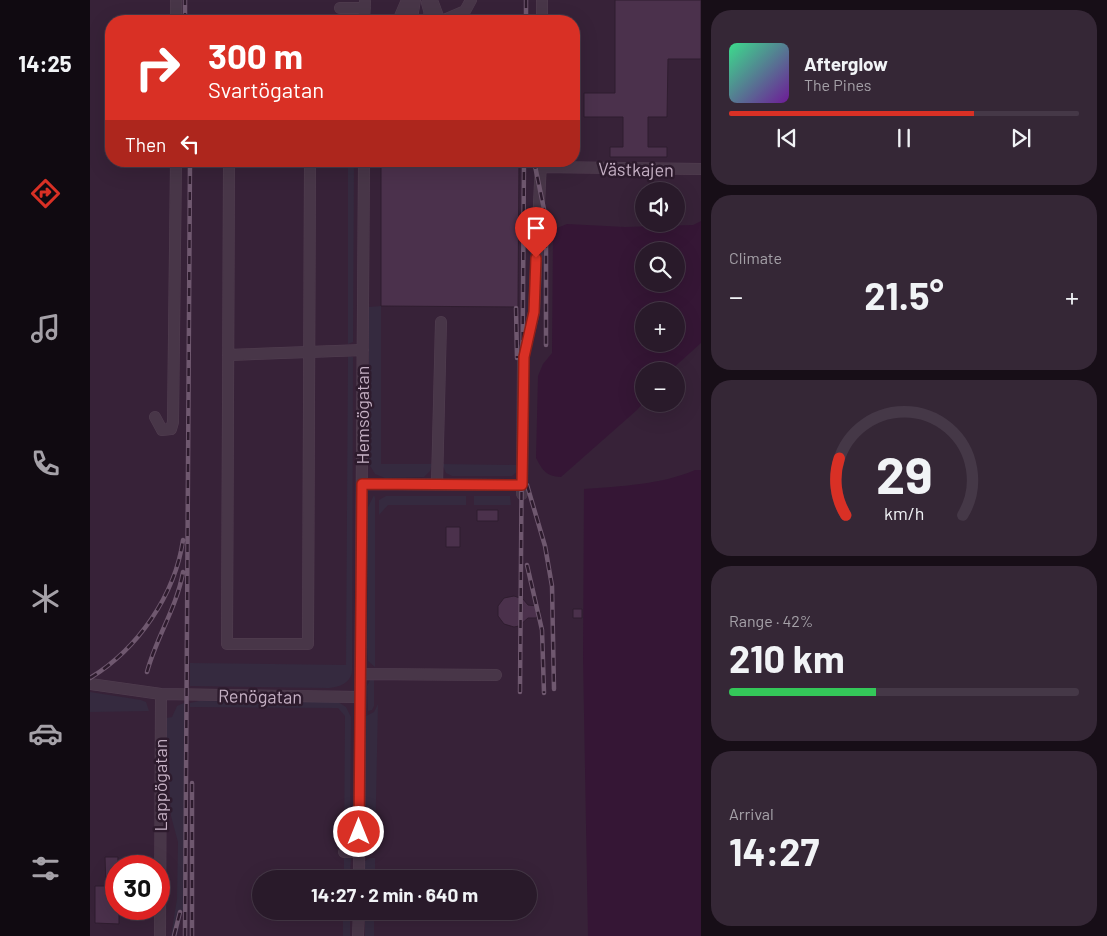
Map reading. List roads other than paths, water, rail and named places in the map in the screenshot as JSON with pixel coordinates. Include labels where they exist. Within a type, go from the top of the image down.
[{"type":"street","points":[[176,0],[176,15]]},
{"type":"street","points":[[401,15],[407,0]]},
{"type":"street","points":[[412,15],[415,0]]},
{"type":"street","points":[[426,0],[429,15]]},
{"type":"street","points":[[432,0],[438,15]]},
{"type":"street","points":[[456,15],[465,11],[471,0]]},
{"type":"street","points":[[542,0],[542,15]]},
{"type":"street","points":[[340,8],[364,4]]},
{"type":"street","name":"Västkajen","points":[[580,165],[701,169]]},
{"type":"street","points":[[155,417],[162,430],[171,428],[173,422],[176,167]]},
{"type":"street","points":[[228,167],[227,644],[308,644],[310,167]]},
{"type":"street","name":"Hemsögatan","points":[[359,870],[364,167]]},
{"type":"street","points":[[362,484],[437,484],[522,489],[524,357],[534,312],[541,167]]},
{"type":"street","points":[[437,484],[441,322]]},
{"type":"street","points":[[228,355],[363,350]]},
{"type":"street","points":[[361,674],[496,675]]},
{"type":"street","name":"Renögatan","points":[[90,684],[161,694],[360,697]]},
{"type":"street","name":"Lappögatan","points":[[160,936],[161,694]]},
{"type":"street","points":[[344,852],[359,852]]},
{"type":"street","points":[[358,936],[359,920]]},
{"type":"railway","points":[[185,0],[185,15]]},
{"type":"railway","points":[[526,0],[526,15]]},
{"type":"railway","points":[[185,936],[190,167]]},
{"type":"railway","points":[[520,692],[524,167]]},
{"type":"railway","points":[[535,167],[546,219],[546,345]]},
{"type":"railway","points":[[516,308],[517,358]]},
{"type":"railway","points":[[527,485],[545,546],[552,586],[554,689]]},
{"type":"railway","points":[[90,678],[124,652],[152,619],[172,581],[179,561],[183,540]]},
{"type":"railway","points":[[527,565],[542,630],[544,693]]},
{"type":"railway","points":[[147,672],[176,598],[183,572]]},
{"type":"railway","points":[[192,783],[192,936]]},
{"type":"railway","points":[[174,936],[180,912]]}]
